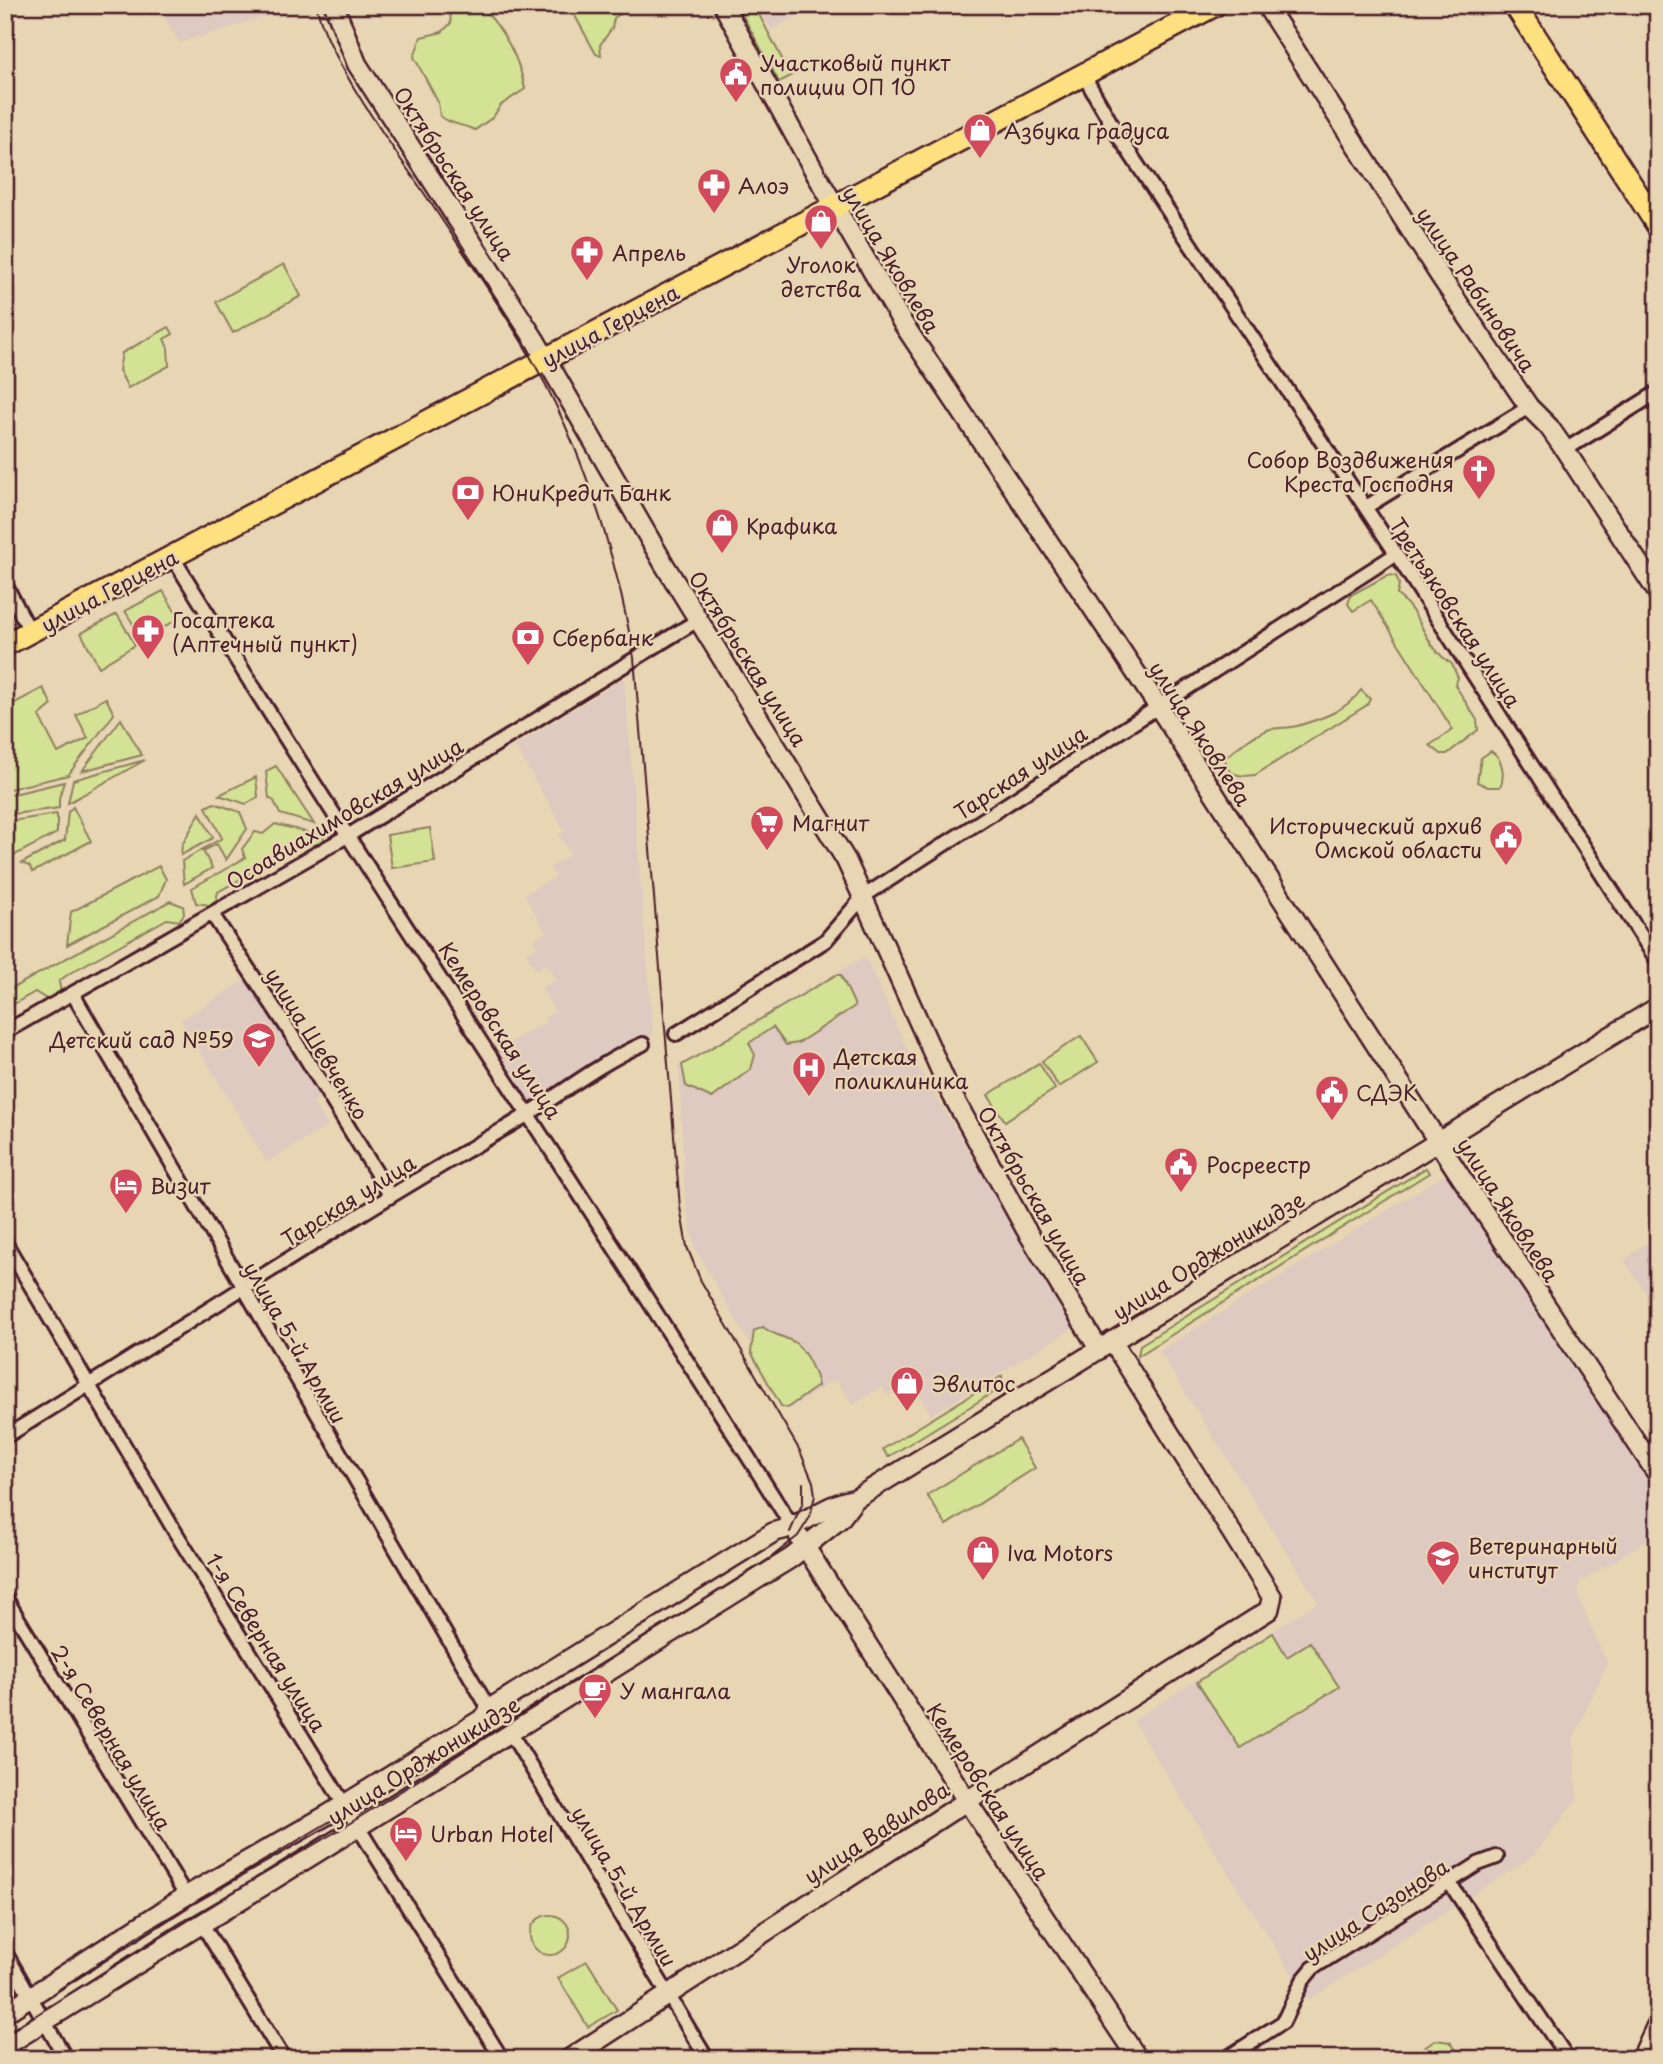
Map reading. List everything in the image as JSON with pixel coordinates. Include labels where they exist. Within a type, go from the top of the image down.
[{"type":"main road","name":"улица Герцена","points":[[5,645],[1215,5]]},
{"type":"main road","points":[[1515,5],[1658,226]]},
{"type":"street","name":"Октябрьская улица","points":[[334,5],[357,64],[547,359],[698,620],[846,860],[864,896],[892,969],[949,1089],[1025,1228],[1272,1598]]},
{"type":"street","name":"улица Яковлева","points":[[723,5],[833,205],[921,351],[1158,706],[1438,1142],[1658,1475]]},
{"type":"street","name":"улица Рабиновича","points":[[1266,5],[1529,407],[1549,427],[1565,450],[1658,593]]},
{"type":"street","name":"Третьяковская улица","points":[[1083,74],[1119,137],[1366,507],[1658,962]]},
{"type":"street","points":[[1565,450],[1658,392]]},
{"type":"street","points":[[1366,507],[1529,407]]},
{"type":"street","name":"Тарская улица","points":[[676,1034],[825,942],[864,896],[1396,554]]},
{"type":"street","name":"Кемеровская улица","points":[[172,556],[383,892],[529,1114],[967,1801],[1138,2059]]},
{"type":"street","points":[[5,584],[30,631]]},
{"type":"street","name":"Осоавиахимовская улица","points":[[5,1032],[349,835],[698,620]]},
{"type":"street","name":"улица Шевченко","points":[[212,914],[288,1029],[390,1195]]},
{"type":"street","name":"улица 5-й Армии","points":[[72,994],[489,1709]]},
{"type":"street","name":"улица Орджоникидзе","points":[[5,2013],[186,1896],[345,1804],[487,1716],[489,1709],[774,1532],[793,1528],[831,1504],[855,1499],[1658,1007]]},
{"type":"street","name":"Тарская улица","points":[[5,1437],[390,1195],[529,1114],[621,1054],[643,1044]]},
{"type":"street","name":"1-я Северная улица","points":[[5,1242],[174,1530],[502,2059]]},
{"type":"street","name":"улица Орджоникидзе","points":[[5,2046],[805,1547],[844,1515],[855,1499]]},
{"type":"street","name":"2-я Северная улица","points":[[5,1597],[186,1896]]},
{"type":"street","name":"улица Вавилова","points":[[569,2059],[967,1801],[1269,1610],[1272,1598]]},
{"type":"street","name":"улица 5-й Армии","points":[[510,1732],[707,2059]]},
{"type":"street","name":"улица Сазонова","points":[[1225,2059],[1283,2022],[1303,1980],[1314,1968],[1478,1864],[1497,1857]]},
{"type":"street","points":[[1449,1882],[1568,2059]]},
{"type":"street","points":[[202,1924],[284,2059]]},
{"type":"street","points":[[5,1952],[66,2059]]},
{"type":"street","points":[[1641,2059],[1658,2022]]},
{"type":"shaded area","points":[[158,5],[302,5],[179,43]]},
{"type":"shaded area","points":[[757,5],[817,5],[771,30]]},
{"type":"shaded area","points":[[624,678],[653,1035],[611,1056],[534,1108],[497,1049],[546,1022],[544,1017],[555,1012],[542,988],[556,980],[547,964],[536,970],[526,953],[537,947],[533,940],[546,933],[524,894],[555,877],[550,867],[571,855],[559,835],[565,831],[515,746]]},
{"type":"shaded area","points":[[865,956],[906,1047],[1075,1327],[931,1415],[916,1389],[909,1388],[888,1395],[882,1387],[853,1405],[836,1379],[788,1410],[695,1249],[685,1197],[679,1065]]},
{"type":"shaded area","name":"Детский сад №59","points":[[248,979],[322,1095],[313,1101],[328,1126],[267,1162],[181,1020]]},
{"type":"shaded area","name":"Ветеринарный институт","points":[[1449,1172],[1658,1486],[1658,1533],[1579,1583],[1579,1599],[1607,1663],[1573,1739],[1577,1799],[1532,1857],[1308,2000],[1133,1721],[1318,1602],[1159,1351]]},
{"type":"shaded area","points":[[1658,1235],[1658,1311],[1624,1260]]},
{"type":"green space","points":[[449,5],[480,5],[508,44],[519,66],[525,89],[501,105],[493,117],[475,130],[440,116],[438,102],[414,57],[421,37],[442,32],[451,23]]},
{"type":"green space","points":[[569,5],[624,5],[623,12],[614,18],[612,28],[600,45],[601,56],[596,54]]},
{"type":"green space","points":[[737,5],[754,5],[791,76],[779,82]]},
{"type":"green space","points":[[284,264],[301,296],[233,333],[216,302]]},
{"type":"green space","points":[[169,327],[173,334],[164,339],[168,348],[169,366],[128,388],[119,370],[122,353]]},
{"type":"green space","points":[[1388,575],[1396,576],[1399,584],[1397,595],[1412,611],[1435,649],[1452,664],[1458,678],[1455,685],[1477,720],[1478,730],[1447,754],[1441,754],[1430,745],[1453,730],[1371,600],[1353,611],[1348,604],[1351,595]]},
{"type":"green space","points":[[163,591],[179,618],[143,640],[125,611]]},
{"type":"green space","points":[[117,614],[135,645],[99,667],[81,633]]},
{"type":"green space","points":[[43,688],[52,705],[39,716],[58,753],[88,738],[76,715],[106,698],[114,714],[68,775],[5,790],[5,708]]},
{"type":"green space","points":[[1361,690],[1370,699],[1367,705],[1255,775],[1239,775],[1228,769],[1225,758],[1255,736],[1269,729],[1293,727],[1324,717],[1348,704]]},
{"type":"green space","points":[[121,719],[142,755],[82,771]]},
{"type":"green space","points":[[1491,751],[1502,767],[1500,787],[1488,787],[1477,782],[1481,758]]},
{"type":"green space","points":[[145,760],[68,803],[73,780]]},
{"type":"green space","points":[[276,766],[314,824],[280,814],[274,801],[269,798],[266,771]]},
{"type":"green space","points":[[256,777],[258,797],[246,804],[219,795]]},
{"type":"green space","points":[[64,782],[59,808],[5,815],[5,796]]},
{"type":"green space","points":[[214,803],[240,812],[247,829],[226,860],[217,844],[203,851],[212,868],[184,884],[182,861],[222,838],[206,807]]},
{"type":"green space","points":[[73,807],[91,841],[33,872],[29,866],[22,863],[65,840],[68,812]]},
{"type":"green space","points":[[200,813],[213,838],[181,855],[182,845]]},
{"type":"green space","points":[[57,814],[57,833],[15,855],[5,853],[5,822]]},
{"type":"green space","points":[[275,824],[322,836],[326,842],[316,847],[307,841],[218,892],[216,900],[209,905],[196,903],[192,888],[245,858],[242,849],[255,832],[263,834]]},
{"type":"green space","points":[[430,828],[435,862],[392,868],[387,835]]},
{"type":"green space","points":[[159,866],[166,879],[159,896],[67,945],[71,912]]},
{"type":"green space","points":[[170,901],[183,906],[184,914],[179,921],[167,919],[70,973],[59,981],[61,993],[48,1000],[35,992],[5,1009],[5,992]]},
{"type":"green space","points":[[836,975],[841,975],[855,1006],[798,1043],[786,1045],[773,1027],[749,1043],[755,1055],[751,1069],[712,1098],[686,1086],[682,1065]]},
{"type":"green space","points":[[1081,1036],[1098,1062],[1059,1087],[1042,1061]]},
{"type":"green space","points":[[1039,1063],[1055,1089],[1005,1121],[988,1095]]},
{"type":"green space","points":[[1426,1168],[1429,1173],[1138,1356],[1140,1345]]},
{"type":"green space","points":[[763,1327],[798,1345],[817,1381],[818,1386],[787,1408],[781,1406],[751,1352],[754,1331]]},
{"type":"green space","points":[[1002,1376],[1002,1387],[888,1457],[883,1449]]},
{"type":"green space","points":[[1018,1439],[1035,1468],[946,1525],[927,1495]]},
{"type":"green space","points":[[1273,1633],[1287,1657],[1310,1642],[1339,1687],[1240,1748],[1197,1682]]},
{"type":"green space","points":[[550,1915],[564,1921],[570,1935],[564,1949],[550,1955],[536,1949],[530,1935],[536,1921]]},
{"type":"green space","points":[[587,1961],[617,2010],[588,2027],[558,1978]]},
{"type":"green space","points":[[1436,2040],[1450,2042],[1463,2059],[1408,2059]]},
{"type":"tram line","points":[[5,2035],[180,1923],[339,1830],[769,1559],[798,1536],[810,1517],[815,1495],[813,1482],[800,1451],[701,1281],[687,1247],[680,1207],[634,658],[617,577],[593,496],[562,418],[523,344],[351,83],[336,56],[316,5]]},
{"type":"tram line","points":[[790,1532],[803,1502],[803,1483]]},
{"type":"tram line","points":[[52,1994],[143,1933],[364,1801]]},
{"type":"place","name":"Участковый пункт полиции ОП 10","points":[[736,104]]},
{"type":"place","name":"Азбука Градуса","points":[[980,160]]},
{"type":"place","name":"Алоэ","points":[[714,215]]},
{"type":"place","name":"Уголок детства","points":[[821,251]]},
{"type":"place","name":"Апрель","points":[[587,282]]},
{"type":"place","name":"Собор Воздвижения Креста Господня","points":[[1479,501]]},
{"type":"place","name":"ЮниКредит Банк","points":[[468,522]]},
{"type":"place","name":"Крафика","points":[[722,555]]},
{"type":"place","name":"Госаптека (Аптечный пункт)","points":[[148,661]]},
{"type":"place","name":"Сбербанк","points":[[528,667]]},
{"type":"place","name":"Магнит","points":[[767,852]]},
{"type":"place","name":"Исторический архив Омской области","points":[[1506,867]]},
{"type":"place","name":"Детский сад №59","points":[[259,1069]]},
{"type":"place","name":"Детская поликлиника","points":[[809,1098]]},
{"type":"place","name":"СДЭК","points":[[1332,1122]]},
{"type":"place","name":"Росреестр","points":[[1181,1194]]},
{"type":"place","name":"Визит","points":[[126,1215]]},
{"type":"place","name":"Эвлитос","points":[[907,1413]]},
{"type":"place","name":"Iva Motors","points":[[983,1582]]},
{"type":"place","name":"Ветеринарный институт","points":[[1443,1587]]},
{"type":"place","name":"У мангала","points":[[595,1720]]},
{"type":"place","name":"Urban Hotel","points":[[406,1863]]}]
